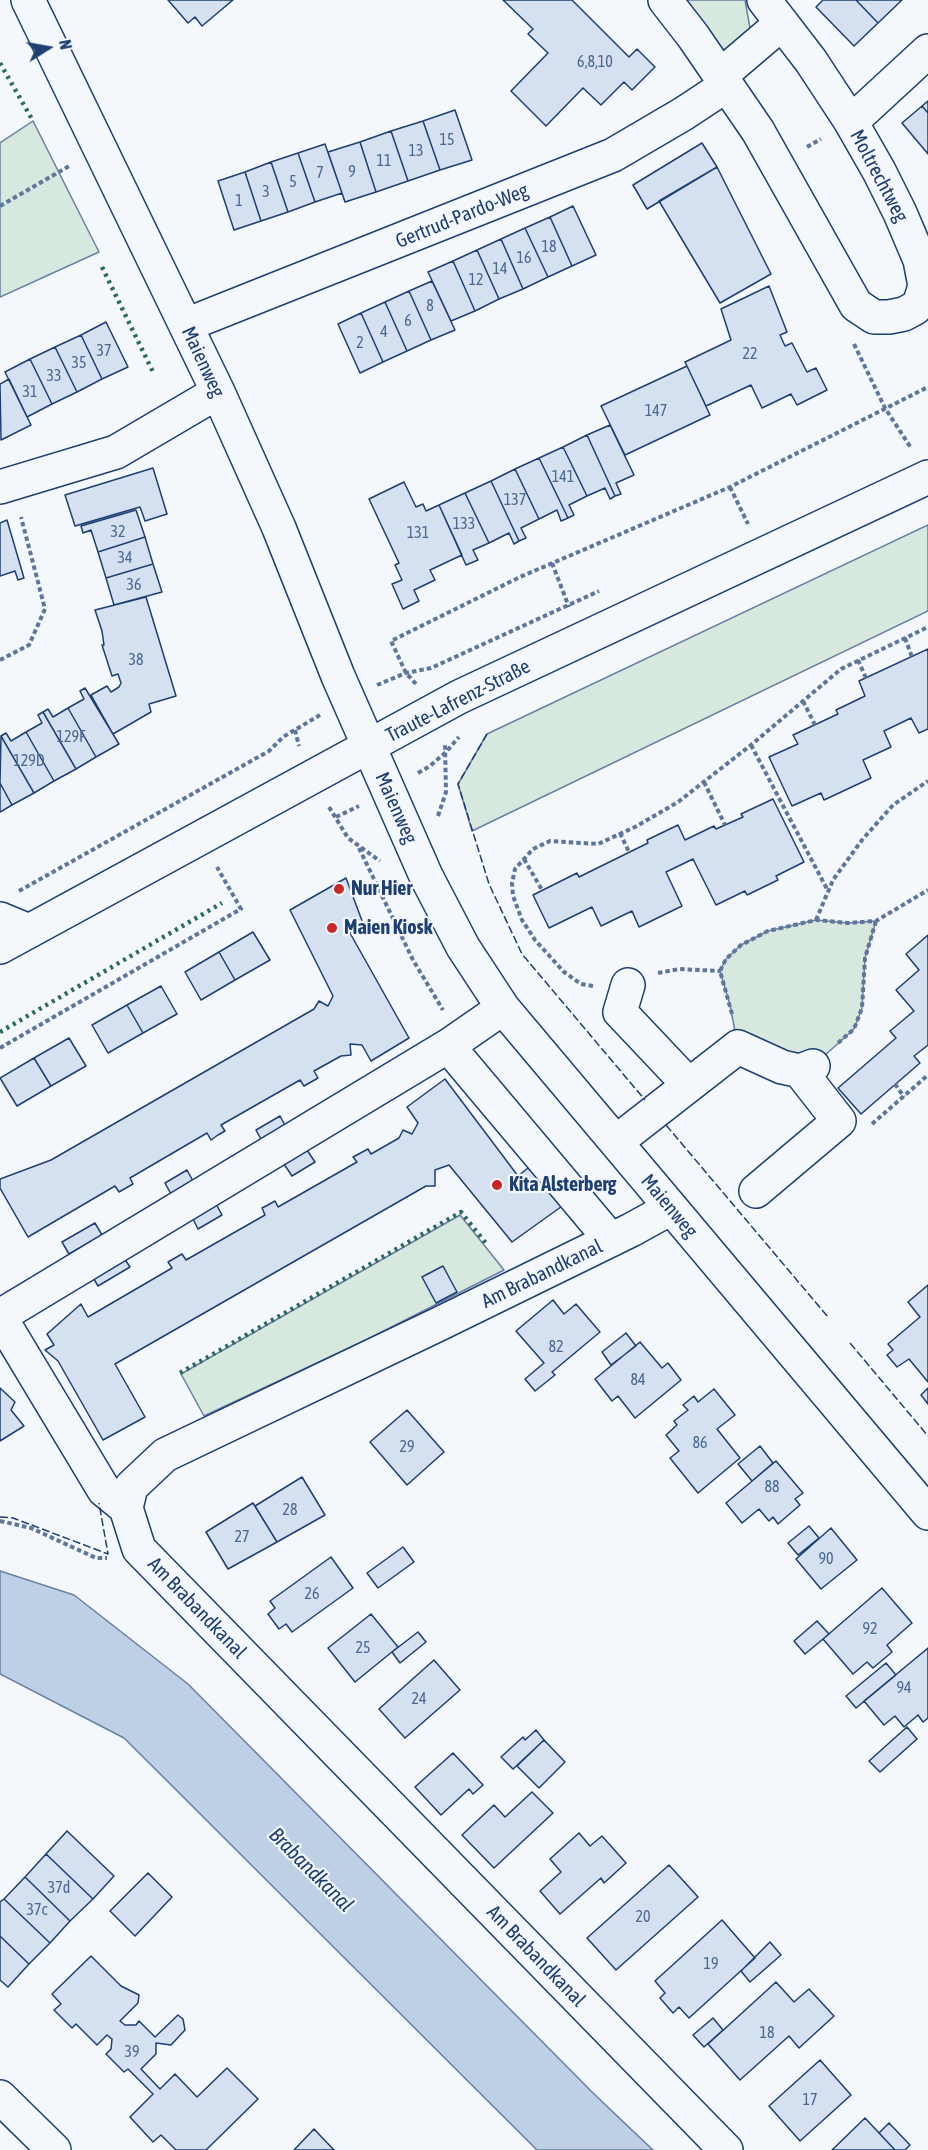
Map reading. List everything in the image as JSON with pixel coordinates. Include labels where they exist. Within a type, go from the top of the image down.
[{"type":"street","name":"Moltrechtweg","points":[[665,0],[724,81],[777,164],[856,305],[867,314],[880,317],[896,316],[915,308],[923,295],[925,285],[920,260],[900,213],[851,122],[812,61],[772,12],[724,81]]},
{"type":"street","name":"Maienweg","points":[[30,1],[218,392],[279,528],[338,676],[443,912],[463,947],[503,1008],[928,1513]]},
{"type":"street","points":[[851,122],[928,51]]},
{"type":"street","name":"Gertrud-Pardo-Weg","points":[[186,325],[613,155],[683,114],[724,81]]},
{"type":"street","points":[[7,485],[116,452],[218,392]]},
{"type":"street","name":"Traute-Lafrenz-Straße","points":[[0,947],[13,915],[201,837],[459,697],[926,478]]},
{"type":"street","points":[[628,985],[620,1012],[689,1085]]},
{"type":"street","points":[[126,1508],[104,1490],[0,1317],[448,1046],[503,1008]]},
{"type":"street","points":[[448,1046],[611,1240]]},
{"type":"street","points":[[616,1142],[738,1047],[782,1067],[807,1069],[839,1121],[756,1191]]},
{"type":"street","name":"Am Brabandkanal","points":[[671,1208],[611,1240],[165,1455],[131,1487],[126,1508],[139,1549],[726,2150]]},
{"type":"street","points":[[0,2097],[54,2150]]},
{"type":"path","points":[[777,164],[851,122]]},
{"type":"path","points":[[0,206],[101,149]]},
{"type":"path","points":[[851,298],[849,334],[885,408],[911,447],[926,478]]},
{"type":"path","points":[[422,692],[406,673],[391,641],[552,563],[730,487],[928,387]]},
{"type":"path","points":[[0,660],[29,645],[45,609],[7,485]]},
{"type":"path","points":[[730,487],[762,554]]},
{"type":"path","points":[[552,563],[582,639]]},
{"type":"path","points":[[720,971],[679,969],[652,974],[628,985],[604,988],[581,984],[564,972],[535,940],[522,920],[513,896],[514,869],[533,849],[550,841],[598,844],[678,802],[752,745],[841,669],[928,627]]},
{"type":"path","points":[[905,638],[912,657]]},
{"type":"path","points":[[858,660],[866,678]]},
{"type":"path","points":[[390,678],[406,673]]},
{"type":"path","points":[[803,701],[815,725]]},
{"type":"path","points":[[13,915],[269,751],[283,737],[307,722]]},
{"type":"path","points":[[295,730],[300,750]]},
{"type":"path","points":[[430,766],[466,732]]},
{"type":"path","points":[[440,806],[446,792],[445,743]]},
{"type":"path","points":[[752,745],[828,889]]},
{"type":"path","points":[[816,920],[828,889],[862,840],[893,804],[928,781]]},
{"type":"path","points":[[704,782],[725,825]]},
{"type":"path","points":[[327,805],[348,838],[385,865]]},
{"type":"path","points":[[336,817],[351,811]]},
{"type":"path","points":[[620,833],[629,852]]},
{"type":"path","points":[[0,1048],[241,909],[201,837]]},
{"type":"path","points":[[524,859],[542,890]]},
{"type":"path","points":[[738,1047],[730,1005],[720,971],[726,959],[741,945],[768,931],[816,920],[848,923],[876,921],[928,890]]},
{"type":"path","points":[[807,1069],[854,1029],[862,1008],[865,958],[876,921]]},
{"type":"path","points":[[895,1084],[904,1097]]},
{"type":"path","points":[[0,1521],[31,1528],[96,1558],[112,1558],[139,1549]]},
{"type":"shaded area","points":[[679,0],[745,0],[750,28],[747,39],[725,53]]},
{"type":"shaded area","points":[[33,121],[99,252],[0,297],[0,143]]},
{"type":"shaded area","points":[[928,525],[928,611],[472,831],[458,784],[487,734]]},
{"type":"shaded area","points":[[816,920],[848,923],[876,921],[865,958],[862,1008],[854,1029],[813,1066],[738,1047],[730,1005],[720,971],[726,959],[741,945],[768,931]]},
{"type":"shaded area","points":[[460,1215],[504,1270],[370,1338],[204,1416],[181,1374]]},
{"type":"water","name":"Brabandkanal","points":[[0,1571],[74,1595],[188,1684],[593,2093],[653,2150],[537,2150],[124,1738],[0,1674]]},
{"type":"building","points":[[168,0],[233,0],[202,26],[195,17],[188,23]]},
{"type":"building","points":[[503,0],[572,0],[629,57],[637,49],[655,67],[632,90],[624,82],[601,105],[583,88],[546,126],[511,91],[548,53],[528,34],[533,29]]},
{"type":"building","points":[[823,0],[856,0],[878,23],[854,46],[816,7]]},
{"type":"building","points":[[856,0],[902,0],[878,23]]},
{"type":"building","points":[[928,101],[928,113],[922,106]]},
{"type":"building","points":[[922,106],[928,113],[928,154],[902,123]]},
{"type":"building","points":[[455,110],[472,160],[440,170],[423,121]]},
{"type":"building","points":[[423,121],[440,170],[408,181],[391,131]]},
{"type":"building","points":[[391,131],[408,181],[376,192],[360,142]]},
{"type":"building","points":[[360,142],[376,192],[345,202],[328,152]]},
{"type":"building","points":[[702,143],[717,167],[647,209],[633,185]]},
{"type":"building","points":[[325,144],[342,193],[315,202],[298,153]]},
{"type":"building","points":[[298,153],[315,202],[288,212],[271,162]]},
{"type":"building","points":[[271,162],[288,212],[261,221],[245,172]]},
{"type":"building","points":[[717,167],[771,274],[720,303],[659,201]]},
{"type":"building","points":[[245,172],[261,221],[234,230],[218,181]]},
{"type":"building","points":[[573,206],[596,255],[572,266],[550,217]]},
{"type":"building","points":[[550,217],[572,266],[548,277],[525,228]]},
{"type":"building","points":[[525,228],[548,277],[523,289],[501,239]]},
{"type":"building","points":[[501,239],[523,289],[499,299],[477,250]]},
{"type":"building","points":[[477,250],[499,299],[475,311],[453,261]]},
{"type":"building","points":[[453,261],[475,311],[451,321],[428,272]]},
{"type":"building","points":[[432,281],[455,330],[431,340],[409,291]]},
{"type":"building","points":[[769,286],[787,332],[780,335],[785,346],[792,343],[807,372],[816,368],[827,390],[797,405],[791,394],[762,408],[751,385],[706,406],[685,362],[731,340],[721,309]]},
{"type":"building","points":[[409,291],[431,340],[407,351],[385,302]]},
{"type":"building","points":[[385,302],[407,351],[383,362],[361,313]]},
{"type":"building","points":[[361,313],[383,362],[360,373],[338,324]]},
{"type":"building","points":[[106,322],[128,367],[102,379],[81,335]]},
{"type":"building","points":[[81,335],[102,379],[77,392],[55,347]]},
{"type":"building","points":[[55,347],[77,392],[52,404],[30,359]]},
{"type":"building","points":[[30,359],[52,404],[27,417],[5,372]]},
{"type":"building","points":[[687,366],[710,415],[625,455],[601,406]]},
{"type":"building","points":[[9,379],[31,425],[1,440],[0,384]]},
{"type":"building","points":[[610,425],[634,475],[616,483],[621,494],[615,496],[587,435]]},
{"type":"building","points":[[587,435],[615,496],[610,499],[605,488],[587,496],[563,447]]},
{"type":"building","points":[[563,447],[587,496],[569,505],[574,515],[568,518],[539,458]]},
{"type":"building","points":[[539,458],[568,518],[561,521],[557,510],[539,519],[515,469]]},
{"type":"building","points":[[153,468],[167,514],[145,521],[140,507],[75,526],[65,495]]},
{"type":"building","points":[[515,469],[539,519],[521,528],[526,538],[519,541],[491,481]]},
{"type":"building","points":[[491,481],[519,541],[514,544],[509,533],[489,543],[465,493]]},
{"type":"building","points":[[404,482],[416,507],[423,504],[426,511],[439,505],[462,555],[430,570],[435,580],[414,590],[419,601],[403,609],[392,584],[402,580],[395,565],[399,563],[369,499]]},
{"type":"building","points":[[465,493],[489,543],[473,550],[478,560],[466,565],[439,505]]},
{"type":"building","points":[[136,510],[145,537],[98,552],[91,530],[83,533],[81,526]]},
{"type":"building","points":[[7,520],[24,578],[18,580],[15,571],[0,576],[0,523]]},
{"type":"building","points":[[145,537],[153,564],[106,578],[98,552]]},
{"type":"building","points":[[153,564],[162,592],[114,605],[106,578]]},
{"type":"building","points":[[146,597],[176,696],[149,704],[151,712],[113,734],[91,695],[107,686],[111,692],[121,683],[118,674],[112,676],[102,645],[104,645],[102,631],[95,610]]},
{"type":"building","points":[[928,649],[928,729],[919,733],[911,718],[884,731],[891,747],[863,760],[871,778],[824,800],[821,793],[792,806],[769,757],[798,744],[793,735],[838,714],[836,710],[865,696],[859,681]]},
{"type":"building","points":[[85,688],[119,744],[96,757],[68,708],[84,699],[80,691]]},
{"type":"building","points":[[68,708],[96,757],[76,769],[43,712],[48,709],[53,717]]},
{"type":"building","points":[[43,712],[76,769],[54,781],[26,732],[42,723],[38,715]]},
{"type":"building","points":[[26,732],[54,781],[34,793],[1,736],[6,733],[11,741]]},
{"type":"building","points":[[1,736],[34,793],[12,805],[0,783]]},
{"type":"building","points":[[0,783],[12,805],[0,812]]},
{"type":"building","points":[[773,799],[804,862],[776,876],[778,880],[747,895],[745,891],[716,905],[693,859],[666,872],[682,906],[639,927],[632,911],[601,926],[592,907],[549,928],[533,895],[577,873],[579,877],[648,843],[647,840],[678,825],[685,840],[714,826],[716,829],[743,817],[741,814]]},
{"type":"building","points":[[346,878],[364,926],[350,933],[409,1038],[371,1061],[362,1045],[350,1044],[351,1055],[341,1056],[314,1071],[318,1078],[304,1086],[300,1080],[221,1125],[225,1131],[211,1140],[207,1133],[130,1178],[133,1184],[119,1192],[115,1186],[28,1237],[0,1188],[0,1179],[51,1160],[314,1009],[319,1001],[328,1006],[333,996],[290,910]]},
{"type":"building","points":[[253,932],[270,960],[235,980],[219,952]]},
{"type":"building","points":[[928,935],[928,1045],[914,1056],[920,1063],[861,1114],[838,1088],[896,1038],[890,1031],[914,1011],[896,990],[919,970],[906,954]]},
{"type":"building","points":[[219,952],[235,980],[201,1000],[185,972]]},
{"type":"building","points":[[161,986],[177,1014],[143,1033],[127,1005]]},
{"type":"building","points":[[127,1005],[143,1033],[108,1053],[92,1025]]},
{"type":"building","points":[[69,1038],[86,1066],[51,1086],[34,1058]]},
{"type":"building","points":[[34,1058],[51,1086],[17,1106],[0,1078]]},
{"type":"building","points":[[445,1079],[518,1176],[528,1168],[565,1204],[512,1242],[449,1165],[435,1170],[435,1186],[426,1186],[115,1364],[145,1417],[103,1440],[58,1361],[45,1350],[54,1345],[47,1334],[81,1304],[88,1317],[172,1268],[168,1262],[182,1254],[186,1260],[265,1215],[262,1208],[275,1201],[278,1207],[357,1162],[353,1157],[368,1149],[371,1154],[399,1138],[403,1130],[412,1134],[418,1123],[407,1107]]},
{"type":"building","points":[[280,1116],[287,1129],[263,1143],[256,1130]]},
{"type":"building","points":[[307,1150],[315,1162],[292,1176],[284,1164]]},
{"type":"building","points":[[187,1170],[194,1183],[172,1196],[165,1183]]},
{"type":"building","points":[[215,1202],[222,1215],[198,1229],[191,1215]]},
{"type":"building","points":[[95,1223],[102,1235],[69,1254],[62,1242]]},
{"type":"building","points":[[122,1255],[130,1267],[98,1286],[91,1274]]},
{"type":"building","points":[[443,1266],[457,1292],[436,1303],[422,1277]]},
{"type":"building","points":[[928,1285],[928,1382],[909,1359],[897,1367],[887,1355],[893,1350],[888,1344],[920,1317],[908,1302]]},
{"type":"building","points":[[553,1300],[564,1314],[576,1304],[600,1332],[552,1372],[555,1375],[535,1391],[525,1379],[544,1363],[516,1331]]},
{"type":"building","points":[[626,1333],[636,1346],[611,1365],[602,1352]]},
{"type":"building","points":[[640,1342],[662,1368],[668,1363],[681,1380],[635,1418],[618,1396],[612,1401],[595,1379]]},
{"type":"building","points":[[0,1388],[15,1402],[11,1410],[24,1426],[0,1441]]},
{"type":"building","points":[[928,1388],[928,1404],[921,1395]]},
{"type":"building","points":[[714,1389],[735,1415],[717,1429],[740,1458],[698,1493],[670,1458],[679,1451],[666,1435],[677,1425],[674,1421],[688,1410],[683,1405],[694,1396],[698,1402]]},
{"type":"building","points":[[407,1410],[444,1452],[407,1485],[370,1442]]},
{"type":"building","points":[[760,1446],[773,1463],[752,1481],[738,1464]]},
{"type":"building","points":[[776,1461],[803,1493],[795,1499],[800,1505],[778,1524],[773,1517],[769,1521],[759,1509],[742,1523],[726,1503]]},
{"type":"building","points":[[302,1477],[325,1515],[277,1542],[255,1506]]},
{"type":"building","points":[[253,1503],[277,1542],[228,1569],[206,1532]]},
{"type":"building","points":[[809,1526],[819,1538],[798,1555],[788,1543]]},
{"type":"building","points":[[831,1528],[857,1560],[821,1589],[796,1559]]},
{"type":"building","points":[[403,1547],[414,1562],[378,1588],[367,1573]]},
{"type":"building","points":[[331,1557],[353,1588],[292,1632],[286,1624],[279,1629],[268,1614],[275,1608],[270,1601]]},
{"type":"building","points":[[882,1588],[912,1623],[887,1645],[892,1652],[873,1668],[867,1662],[853,1674],[823,1639]]},
{"type":"building","points":[[371,1614],[398,1647],[355,1682],[328,1648]]},
{"type":"building","points":[[817,1621],[829,1634],[805,1654],[794,1641]]},
{"type":"building","points":[[418,1632],[426,1642],[400,1663],[392,1652]]},
{"type":"building","points":[[928,1648],[928,1718],[923,1722],[918,1715],[904,1727],[895,1716],[884,1725],[864,1701]]},
{"type":"building","points":[[434,1660],[460,1690],[405,1738],[379,1709]]},
{"type":"building","points":[[886,1663],[896,1675],[856,1708],[846,1696]]},
{"type":"building","points":[[907,1727],[917,1739],[880,1772],[869,1761]]},
{"type":"building","points":[[536,1730],[544,1740],[513,1769],[501,1757],[523,1737],[525,1740]]},
{"type":"building","points":[[544,1740],[565,1762],[539,1788],[517,1766]]},
{"type":"building","points":[[453,1753],[483,1785],[473,1794],[469,1789],[441,1815],[415,1787]]},
{"type":"building","points":[[532,1792],[553,1813],[494,1868],[462,1835],[494,1805],[505,1817]]},
{"type":"building","points":[[67,1831],[114,1876],[93,1899],[46,1854]]},
{"type":"building","points":[[579,1833],[590,1846],[602,1836],[626,1863],[604,1883],[601,1878],[560,1914],[540,1891],[561,1872],[550,1859]]},
{"type":"building","points":[[46,1854],[93,1899],[70,1921],[25,1877]]},
{"type":"building","points":[[669,1865],[698,1897],[616,1970],[587,1938]]},
{"type":"building","points":[[148,1873],[172,1897],[135,1936],[110,1911]]},
{"type":"building","points":[[25,1877],[70,1921],[50,1943],[4,1899]]},
{"type":"building","points":[[4,1899],[50,1943],[29,1964],[0,1936],[0,1902]]},
{"type":"building","points":[[722,1920],[755,1958],[689,2018],[679,2007],[673,2013],[660,1998],[665,1993],[655,1981]]},
{"type":"building","points":[[0,1936],[29,1964],[8,1987],[0,1980]]},
{"type":"building","points":[[770,1942],[781,1955],[750,1982],[741,1971]]},
{"type":"building","points":[[91,1956],[121,1986],[139,1995],[138,2003],[120,2021],[125,2025],[136,2025],[139,2021],[155,2037],[178,2015],[183,2019],[185,2030],[171,2045],[156,2043],[156,2054],[141,2069],[160,2089],[175,2074],[197,2097],[227,2068],[258,2099],[206,2150],[176,2150],[161,2135],[153,2142],[130,2117],[153,2094],[128,2069],[124,2072],[106,2054],[111,2049],[112,2039],[107,2035],[97,2045],[76,2024],[72,2028],[54,2010],[61,2004],[52,1994]]},
{"type":"building","points":[[776,1982],[794,2002],[809,1989],[834,2016],[799,2048],[789,2036],[740,2080],[708,2044]]},
{"type":"building","points":[[713,2018],[723,2030],[704,2047],[693,2035]]},
{"type":"building","points":[[820,2060],[851,2095],[800,2141],[769,2106]]},
{"type":"building","points":[[865,2118],[895,2150],[832,2150]]},
{"type":"building","points":[[889,2123],[910,2145],[905,2150],[895,2150],[879,2133]]},
{"type":"building","points":[[314,2129],[334,2150],[294,2150]]},
{"type":"hedge","points":[[0,63],[33,121]]},
{"type":"hedge","points":[[102,267],[154,374]]},
{"type":"hedge","points":[[0,1032],[222,903]]},
{"type":"hedge","points":[[180,1373],[461,1212],[488,1246]]},
{"type":"fence","points":[[487,734],[458,784],[489,884],[522,954],[645,1100]]},
{"type":"fence","points":[[666,1125],[828,1317]]},
{"type":"fence","points":[[850,1343],[928,1436]]},
{"type":"fence","points":[[0,1517],[13,1518],[108,1554],[99,1503]]},
{"type":"place","name":"Nur Hier","points":[[339,889]]},
{"type":"place","name":"Maien Kiosk","points":[[332,928]]},
{"type":"place","name":"Kita Alsterberg","points":[[497,1185]]}]
